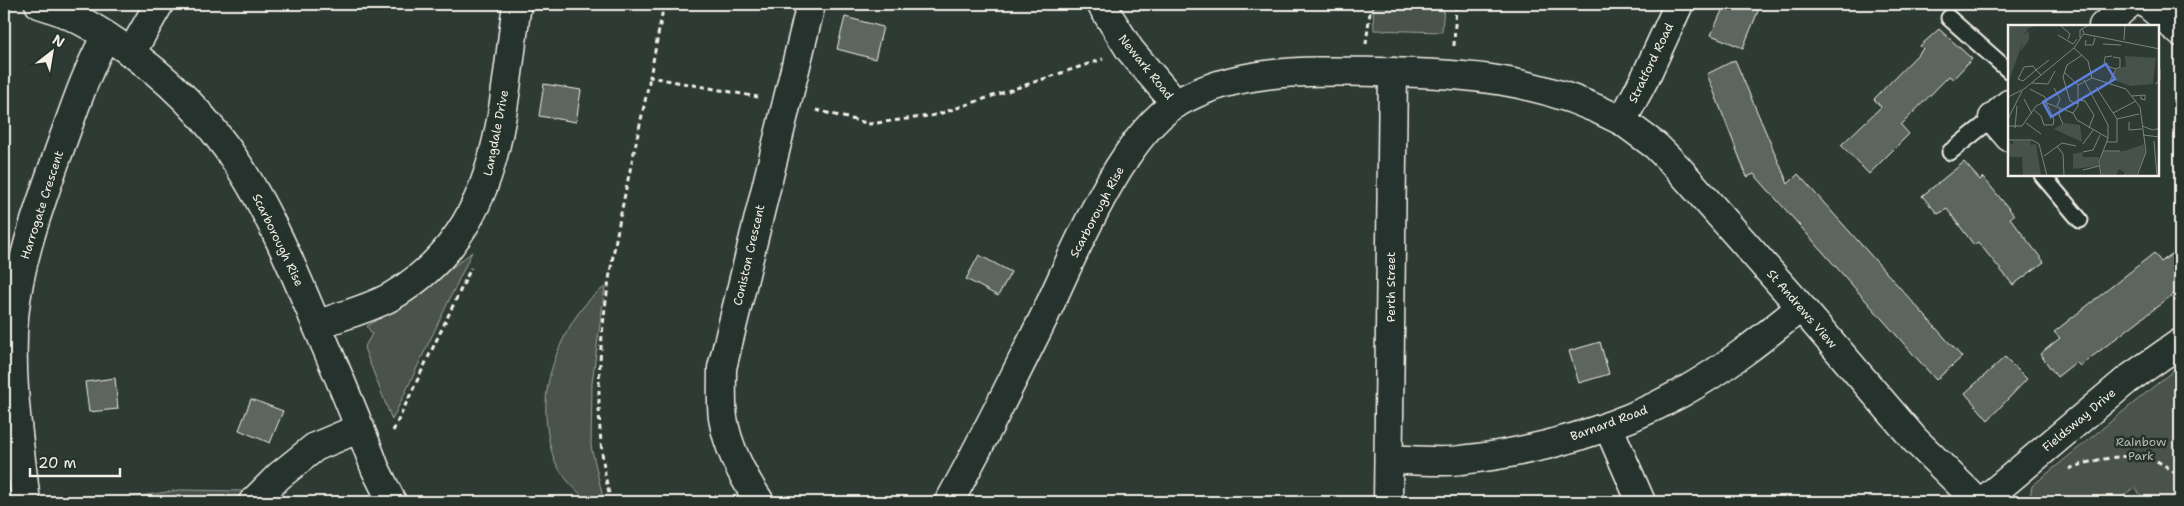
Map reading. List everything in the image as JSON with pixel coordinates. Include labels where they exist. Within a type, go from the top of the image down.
[{"type":"street","name":"Scarborough Rise","points":[[40,4],[81,19],[131,53],[164,79],[205,118],[236,160],[259,197],[282,242],[375,468],[392,502]]},
{"type":"street","points":[[131,53],[160,4]]},
{"type":"street","name":"Langdale Drive","points":[[317,325],[390,297],[414,281],[446,252],[465,225],[476,206],[490,170],[505,88],[517,4]]},
{"type":"street","name":"Coniston Crescent","points":[[760,502],[749,486],[728,442],[723,417],[722,368],[811,4]]},
{"type":"street","name":"Newark Road","points":[[1101,4],[1130,50],[1176,104]]},
{"type":"street","name":"Stratford Road","points":[[1622,121],[1646,76],[1680,4]]},
{"type":"street","points":[[2104,25],[2129,4]]},
{"type":"street","points":[[2148,4],[2180,32]]},
{"type":"street","name":"Harrogate Crescent","points":[[26,502],[13,386],[12,349],[17,290],[50,177],[81,87],[106,36]]},
{"type":"street","name":"Scarborough Rise","points":[[952,501],[1104,194],[1135,144],[1154,123],[1176,104],[1222,83],[1290,71],[1453,73],[1546,89],[1597,108],[1622,121]]},
{"type":"street","name":"Perth Street","points":[[1388,502],[1393,72]]},
{"type":"street","name":"St Andrews View","points":[[1622,121],[1656,146],[1676,167],[1801,307],[1915,440],[1978,502]]},
{"type":"street","name":"Barnard Road","points":[[1389,459],[1459,460],[1498,455],[1573,437],[1608,426],[1680,394],[1718,370],[1801,307]]},
{"type":"street","name":"Fieldsway Drive","points":[[1982,502],[2127,380],[2180,343]]},
{"type":"street","points":[[1608,426],[1640,502]]},
{"type":"street","points":[[254,502],[279,476],[316,447],[360,428]]},
{"type":"lane","points":[[1949,18],[2008,70]]},
{"type":"lane","points":[[1950,152],[2004,119]]},
{"type":"lane","points":[[2043,176],[2080,220]]},
{"type":"path","points":[[612,502],[600,443],[600,359],[604,312],[664,4]]},
{"type":"path","points":[[1364,72],[1370,12],[1374,4]]},
{"type":"path","points":[[1453,73],[1456,4]]},
{"type":"path","points":[[650,77],[786,102],[870,124],[936,115],[1130,50]]},
{"type":"path","points":[[375,468],[475,259]]},
{"type":"path","points":[[2036,457],[2056,474],[2100,460],[2128,457],[2152,460],[2180,477]]},
{"type":"green space","points":[[1373,4],[1444,4],[1442,32],[1374,30]]},
{"type":"green space","points":[[472,252],[392,420],[364,348],[372,334],[367,326],[419,294]]},
{"type":"green space","points":[[605,287],[592,383],[591,446],[604,502],[590,502],[569,483],[554,459],[547,425],[546,399],[549,378],[566,333],[584,306]]},
{"type":"green space","name":"Rainbow Park","points":[[2180,365],[2180,502],[2147,502],[2134,487],[2117,502],[2029,502],[2032,486]]},
{"type":"green space","points":[[180,490],[243,491],[238,502],[101,502]]},
{"type":"building","points":[[1725,4],[1761,4],[1743,48],[1711,35]]},
{"type":"building","points":[[845,17],[883,27],[875,59],[837,49]]},
{"type":"building","points":[[1939,29],[1972,59],[1953,79],[1949,76],[1901,125],[1909,134],[1869,174],[1841,145],[1881,107],[1874,99],[1923,49],[1920,46]]},
{"type":"building","points":[[1735,60],[1788,184],[1798,174],[1962,357],[1936,380],[1754,174],[1747,177],[1707,74]]},
{"type":"building","points":[[544,84],[581,90],[576,122],[539,116]]},
{"type":"building","points":[[1964,162],[1980,180],[1983,177],[2014,215],[2010,218],[2044,262],[2013,285],[1978,242],[1974,245],[1947,209],[1938,214],[1922,196]]},
{"type":"building","points":[[2180,248],[2180,289],[2080,366],[2076,362],[2057,377],[2040,354],[2060,338],[2054,332],[2154,253],[2161,262]]},
{"type":"building","points":[[979,255],[1011,272],[998,296],[966,279]]},
{"type":"building","points":[[1600,342],[1609,374],[1579,383],[1569,351]]},
{"type":"building","points":[[2005,357],[2027,379],[1988,420],[1965,393]]},
{"type":"building","points":[[115,378],[118,409],[89,412],[85,382]]},
{"type":"building","points":[[251,399],[283,411],[270,443],[239,430]]}]
